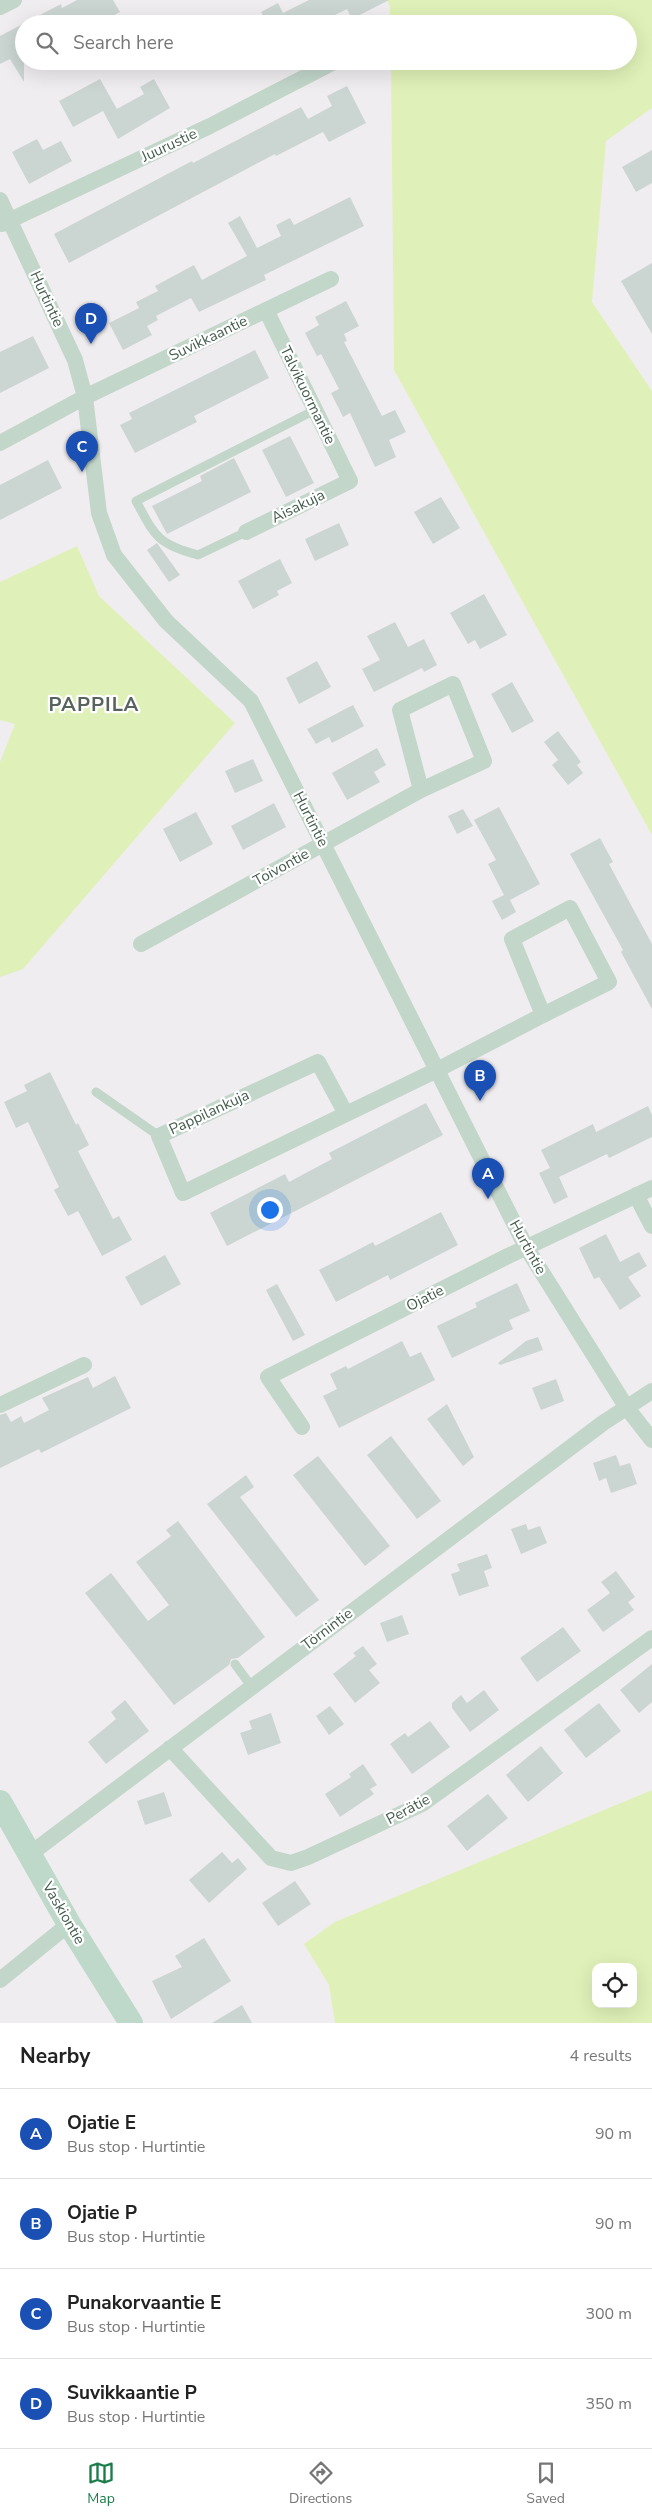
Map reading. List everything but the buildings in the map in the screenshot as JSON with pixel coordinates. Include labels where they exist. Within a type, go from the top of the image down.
[{"type":"main road","name":"Vaskiontie","points":[[0,1802],[69,1924],[131,2023]]},
{"type":"street","points":[[0,7],[14,0]]},
{"type":"street","name":"Juurustie","points":[[5,222],[210,126],[319,70]]},
{"type":"street","name":"Hurtintie","points":[[0,200],[5,222],[75,360],[85,397],[99,513],[114,555],[166,621],[251,700],[526,1248],[627,1408],[652,1440]]},
{"type":"street","name":"Suvikkaantie","points":[[0,443],[85,397],[331,278]]},
{"type":"street","name":"Talvikuormantie","points":[[266,310],[350,481]]},
{"type":"street","name":"Aisakuja","points":[[246,532],[350,481]]},
{"type":"street","name":"Toivontie","points":[[141,944],[421,790],[484,761],[453,684],[400,710],[421,790]]},
{"type":"street","name":"Pappilankuja","points":[[346,1114],[318,1062],[159,1136],[183,1193],[437,1070],[609,982],[570,908],[512,939],[543,1015]]},
{"type":"street","name":"Ojatie","points":[[302,1426],[268,1377],[526,1248],[652,1188]]},
{"type":"street","points":[[636,1195],[652,1226]]},
{"type":"street","points":[[0,1406],[84,1365]]},
{"type":"street","name":"Törnintie","points":[[30,1854],[603,1423],[652,1391]]},
{"type":"street","name":"Perätie","points":[[170,1748],[272,1858],[291,1863],[308,1857],[422,1804],[652,1638]]},
{"type":"street","points":[[0,1980],[69,1924]]},
{"type":"lane","points":[[246,532],[198,555],[177,549],[154,535],[136,500],[315,410]]},
{"type":"lane","points":[[96,1092],[159,1136]]},
{"type":"lane","points":[[235,1664],[251,1686]]},
{"type":"green space","points":[[387,0],[652,0],[652,108],[606,141],[592,302],[652,391],[652,835],[394,370],[391,70],[637,70],[637,15],[390,15],[390,6]]},
{"type":"green space","points":[[77,546],[99,596],[235,723],[23,969],[0,977],[0,762],[15,724],[0,720],[0,582]]},
{"type":"green space","points":[[652,1790],[652,2023],[335,2023],[329,1985],[304,1944],[335,1922]]},
{"type":"place","name":"Suvikkaantie P","points":[[91,344]]},
{"type":"place","name":"Punakorvaantie E","points":[[82,472]]},
{"type":"place","name":"Ojatie P","points":[[480,1101]]},
{"type":"place","name":"Ojatie E","points":[[488,1199]]},
{"type":"district","name":"PAPPILA","points":[[94,704]]}]
